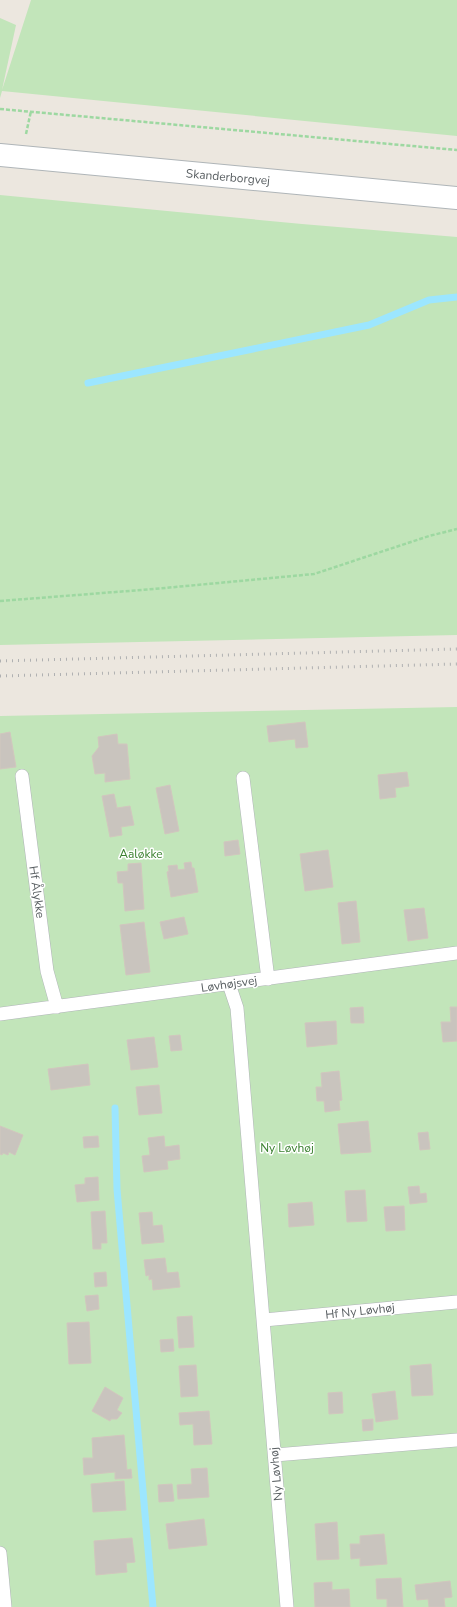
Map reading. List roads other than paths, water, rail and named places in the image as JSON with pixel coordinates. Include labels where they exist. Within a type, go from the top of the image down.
[{"type":"main road","name":"Skanderborgvej","points":[[0,155],[457,198]]},
{"type":"lane","name":"Hf Ålykke","points":[[22,776],[47,971],[57,1007]]},
{"type":"lane","points":[[243,778],[268,979]]},
{"type":"lane","name":"Løvhøjsvej","points":[[0,1014],[457,953]]},
{"type":"lane","name":"Ny Løvhøj","points":[[229,984],[237,1008],[287,1607]]},
{"type":"lane","name":"Hf Ny Løvhøj","points":[[264,1320],[457,1302]]},
{"type":"lane","points":[[275,1455],[457,1440]]},
{"type":"lane","points":[[0,1553],[5,1607]]},
{"type":"waterway","points":[[88,383],[369,325],[429,300],[457,297]]},
{"type":"waterway","points":[[115,1108],[117,1189],[153,1607]]},
{"type":"railway","points":[[0,661],[457,649]]},
{"type":"railway","points":[[0,676],[457,664]]},
{"type":"park label","name":"Aaløkke","points":[[141,854]]}]
